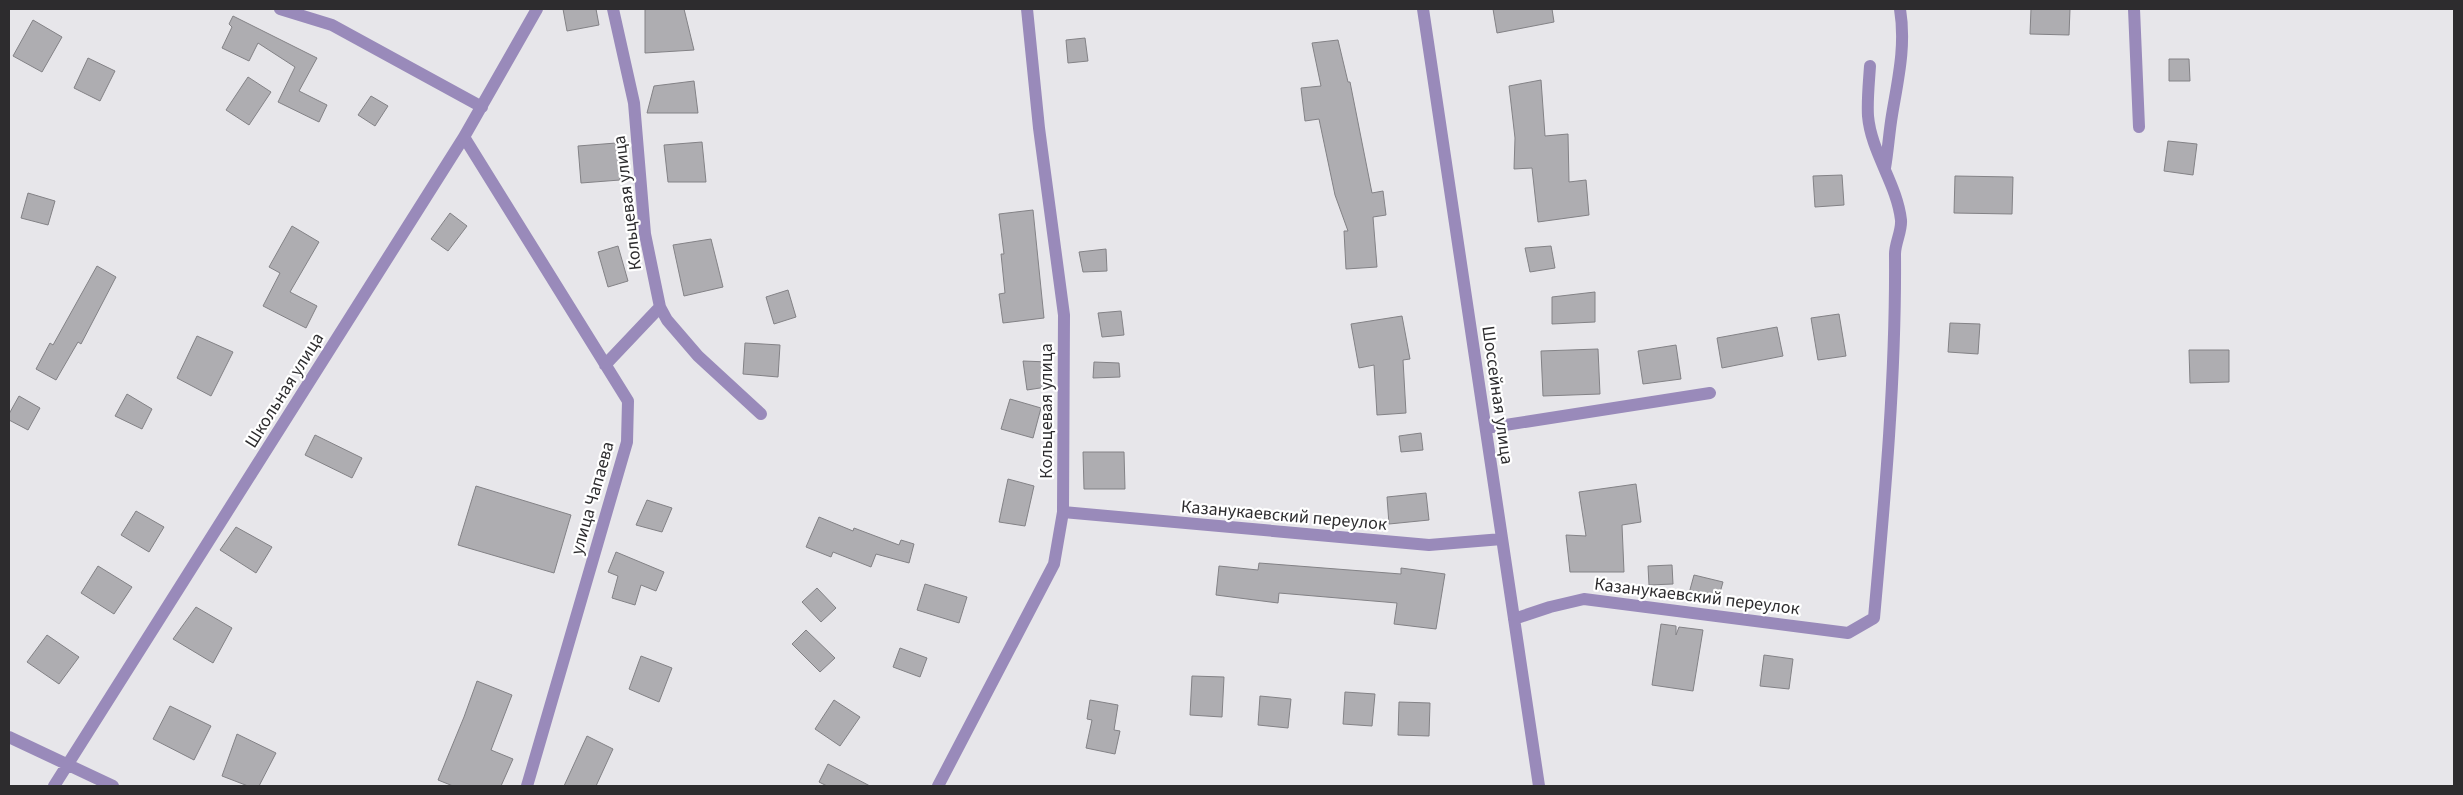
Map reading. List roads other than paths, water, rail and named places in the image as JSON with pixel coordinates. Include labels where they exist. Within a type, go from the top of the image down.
[{"type":"street","points":[[280,9],[332,25],[482,107]]},
{"type":"street","name":"Школьная улица","points":[[54,786],[464,137],[538,9]]},
{"type":"street","name":"Кольцевая улица","points":[[613,9],[634,103],[645,234],[660,307],[667,320],[698,356],[761,414]]},
{"type":"street","name":"Кольцевая улица","points":[[938,786],[1054,564],[1063,512],[1064,315],[1039,128],[1027,9]]},
{"type":"street","name":"Шоссейная улица","points":[[1424,9],[1539,786]]},
{"type":"street","points":[[1885,171],[1902,53],[1904,31],[1900,9]]},
{"type":"street","points":[[2134,9],[2139,127]]},
{"type":"street","points":[[1870,66],[1868,117],[1885,171]]},
{"type":"street","name":"улица Чапаева","points":[[464,137],[628,401],[627,442],[527,786]]},
{"type":"street","name":"Казанукаевский переулок","points":[[1514,618],[1550,606],[1584,600],[1848,633],[1874,618],[1890,451],[1896,281],[1895,252],[1901,223],[1897,197],[1885,171]]},
{"type":"street","points":[[605,365],[660,307]]},
{"type":"street","points":[[1486,428],[1710,393]]},
{"type":"street","name":"Казанукаевский переулок","points":[[1063,512],[1429,545],[1502,539]]},
{"type":"street","points":[[9,737],[113,786]]}]
